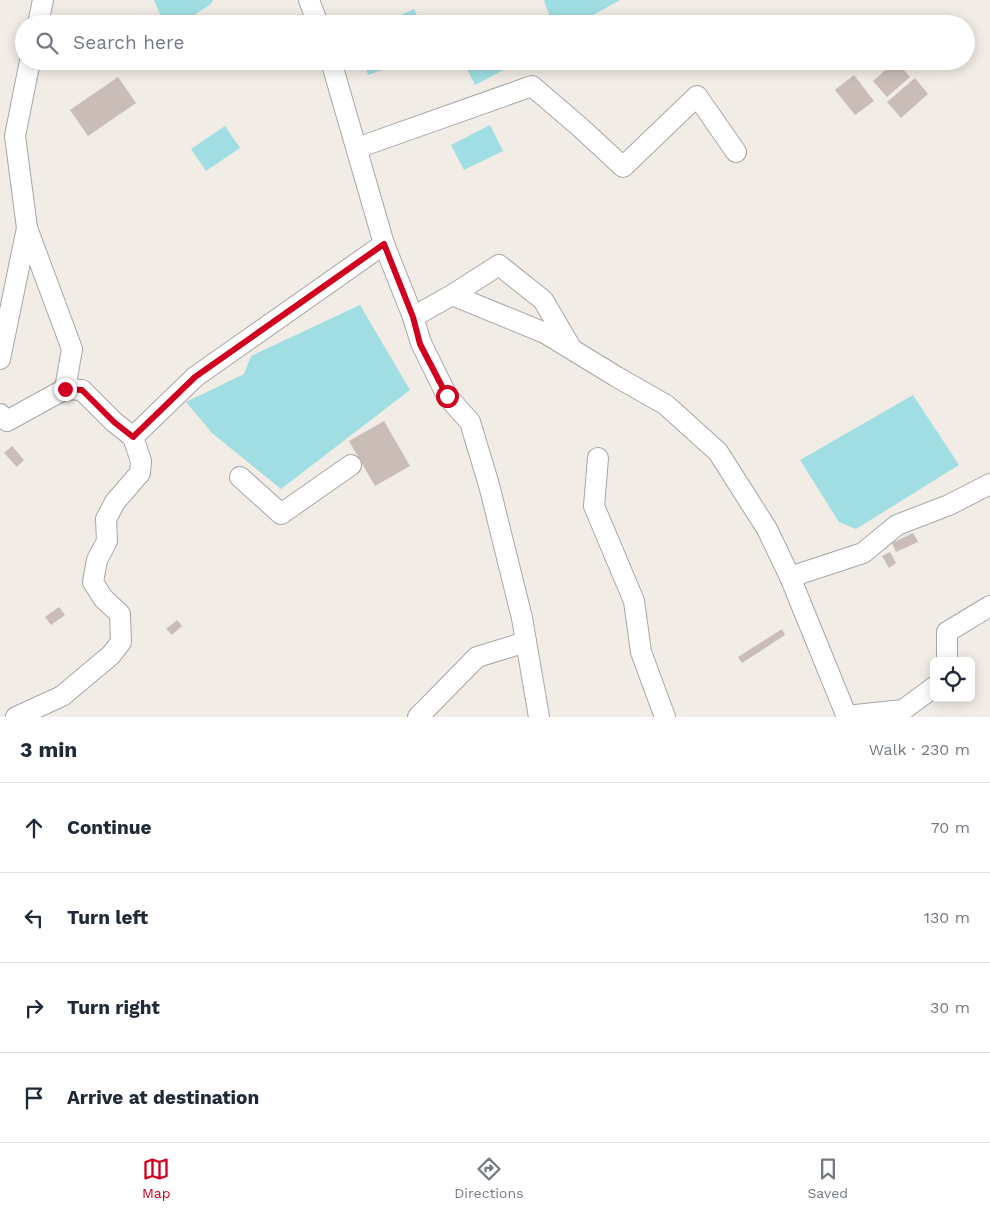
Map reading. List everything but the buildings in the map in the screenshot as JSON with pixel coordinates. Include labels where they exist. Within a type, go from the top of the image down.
[{"type":"street","points":[[40,15],[43,0]]},
{"type":"street","points":[[309,0],[315,15]]},
{"type":"street","points":[[28,70],[15,136],[27,228],[72,350],[65,389]]},
{"type":"street","points":[[334,70],[384,244],[413,317],[420,344],[447,396],[470,422],[489,485],[522,618],[539,717]]},
{"type":"street","points":[[357,148],[532,86],[581,128],[623,168],[697,96],[736,152]]},
{"type":"street","points":[[0,359],[27,228]]},
{"type":"street","points":[[133,437],[195,377],[384,244]]},
{"type":"street","points":[[413,317],[452,295],[498,265],[543,300],[572,350]]},
{"type":"street","points":[[452,295],[504,314],[545,333],[617,377],[666,404],[718,452],[767,529],[790,577],[847,716],[903,710],[930,690]]},
{"type":"street","points":[[0,414],[6,421],[65,389],[82,390],[114,422],[133,437],[142,461],[140,474],[115,502],[106,519],[107,541],[97,560],[93,582],[103,598],[120,614],[122,642],[111,655],[62,696],[16,717]]},
{"type":"street","points":[[598,458],[594,506],[634,602],[641,652],[665,717]]},
{"type":"street","points":[[240,477],[280,514],[351,465]]},
{"type":"street","points":[[790,577],[863,553],[897,525],[949,505],[990,484]]},
{"type":"street","points":[[947,657],[948,632],[990,606]]},
{"type":"street","points":[[418,717],[477,657],[526,642]]},
{"type":"water","points":[[154,0],[213,0],[211,4],[194,15],[160,15]]},
{"type":"water","points":[[620,0],[593,15],[549,15],[544,1]]},
{"type":"water","points":[[414,9],[417,15],[401,15]]},
{"type":"water","points":[[366,70],[382,70],[368,75]]},
{"type":"water","points":[[468,70],[504,70],[475,85]]},
{"type":"water","points":[[490,125],[503,151],[464,170],[451,145]]},
{"type":"water","points":[[225,126],[240,148],[206,171],[191,149]]},
{"type":"water","points":[[360,305],[410,390],[281,489],[212,433],[186,402],[244,374],[251,356]]},
{"type":"water","points":[[913,395],[959,465],[856,529],[839,522],[800,460]]},
{"type":"route","points":[[65,389],[82,390],[114,422],[133,437],[195,377],[384,244],[413,317],[420,344],[447,396]]}]
